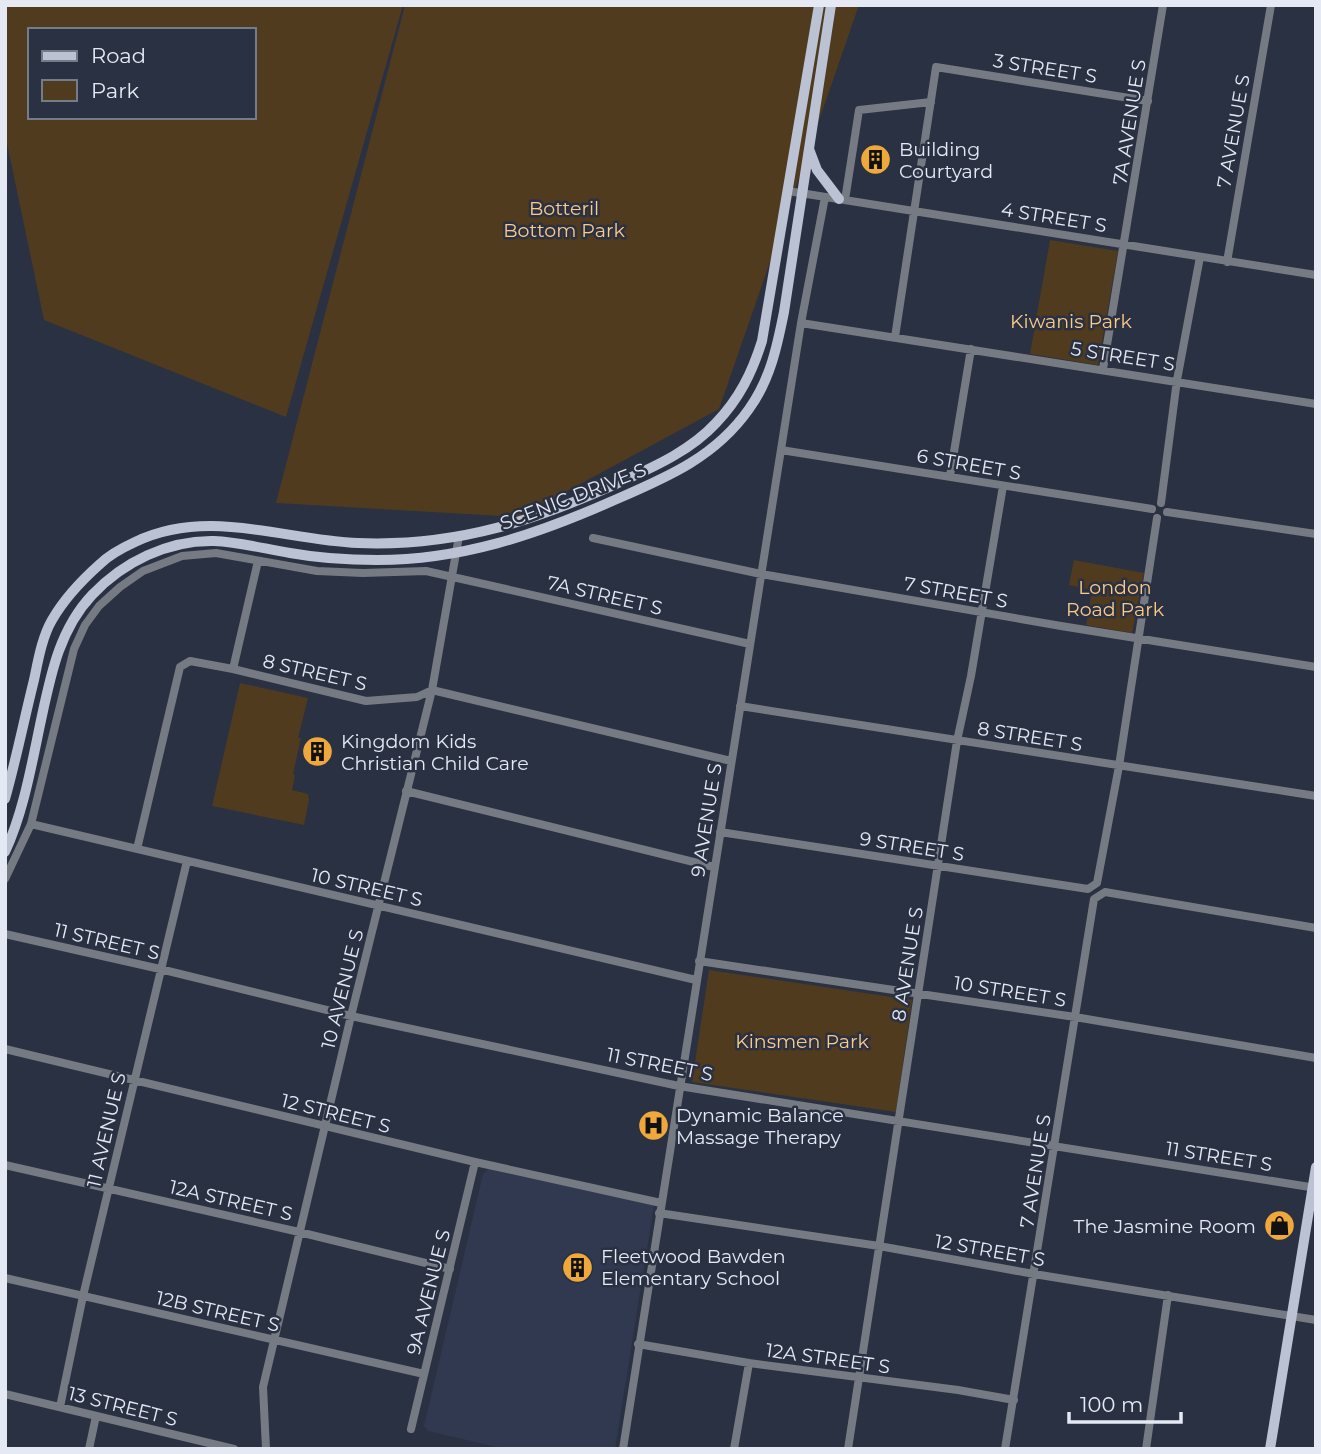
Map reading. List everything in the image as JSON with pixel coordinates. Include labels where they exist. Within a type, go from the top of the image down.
[{"type":"main road","name":"SCENIC DRIVE S","points":[[5,799],[39,656],[51,622],[78,586],[119,549],[166,530],[208,525],[233,525],[299,537],[359,543],[422,541],[509,527],[576,503],[654,466],[689,447],[714,425],[737,398],[751,373],[762,341],[819,5]]},
{"type":"main road","name":"SCENIC DRIVE S","points":[[5,852],[21,806],[56,655],[78,612],[110,578],[130,564],[160,550],[212,541],[351,559],[414,559],[456,554],[525,537],[572,519],[674,475],[724,439],[749,410],[771,369],[784,312],[831,5]]},
{"type":"main road","points":[[809,149],[817,170],[842,199]]},
{"type":"main road","points":[[1270,1449],[1316,1167]]},
{"type":"street","name":"7A AVENUE S","points":[[1103,369],[1163,5]]},
{"type":"street","name":"7 AVENUE S","points":[[1227,262],[1271,5]]},
{"type":"street","name":"3 STREET S","points":[[931,102],[936,67],[1148,101]]},
{"type":"street","points":[[842,199],[859,110],[931,102],[895,337]]},
{"type":"street","name":"4 STREET S","points":[[788,191],[1316,275]]},
{"type":"street","name":"9 AVENUE S","points":[[624,1449],[638,1344],[801,323],[825,197]]},
{"type":"street","points":[[1161,503],[1177,380],[1200,257]]},
{"type":"street","name":"5 STREET S","points":[[801,323],[1177,380],[1316,404]]},
{"type":"street","points":[[950,476],[971,349]]},
{"type":"street","name":"6 STREET S","points":[[781,450],[1152,509]]},
{"type":"street","name":"8 AVENUE S","points":[[848,1449],[957,741],[1003,486]]},
{"type":"street","points":[[1161,503],[1167,507],[1167,512],[1163,518],[1157,518],[1152,509],[1161,503]]},
{"type":"street","points":[[1167,512],[1316,534]]},
{"type":"street","points":[[1119,766],[1157,518]]},
{"type":"street","name":"10 AVENUE S","points":[[266,1449],[263,1387],[432,690],[459,536]]},
{"type":"street","name":"7 STREET S","points":[[593,538],[761,574],[1316,667]]},
{"type":"street","points":[[5,878],[31,824],[74,649],[85,625],[99,606],[143,571],[172,559],[216,554],[317,571],[426,571],[453,577]]},
{"type":"street","points":[[233,669],[258,561]]},
{"type":"street","name":"7A STREET S","points":[[453,577],[750,644]]},
{"type":"street","name":"8 STREET S","points":[[137,849],[180,667],[187,662],[233,669],[366,701],[417,697],[432,690],[731,761]]},
{"type":"street","name":"8 STREET S","points":[[740,706],[1316,796]]},
{"type":"street","name":"9 STREET S","points":[[720,832],[1088,889],[1097,883],[1119,766]]},
{"type":"street","points":[[406,791],[714,867]]},
{"type":"street","name":"10 STREET S","points":[[31,824],[696,980]]},
{"type":"street","name":"11 AVENUE S","points":[[60,1407],[83,1296],[187,861]]},
{"type":"street","name":"7 AVENUE S","points":[[1005,1449],[1094,899],[1105,892],[1316,928]]},
{"type":"street","name":"11 STREET S","points":[[5,934],[351,1016],[680,1086],[1314,1188]]},
{"type":"street","name":"10 STREET S","points":[[699,961],[1075,1017],[1316,1058]]},
{"type":"street","name":"12 STREET S","points":[[5,1049],[475,1162],[661,1203]]},
{"type":"street","name":"9A AVENUE S","points":[[411,1429],[475,1162]]},
{"type":"street","name":"12A STREET S","points":[[5,1165],[109,1187],[450,1269]]},
{"type":"street","name":"12 STREET S","points":[[659,1213],[879,1246],[1034,1275],[1316,1320]]},
{"type":"street","name":"12B STREET S","points":[[5,1278],[424,1374]]},
{"type":"street","points":[[1146,1449],[1168,1296]]},
{"type":"street","name":"12A STREET S","points":[[638,1344],[749,1363],[958,1390],[1014,1400]]},
{"type":"street","points":[[734,1449],[749,1363]]},
{"type":"street","name":"13 STREET S","points":[[5,1394],[234,1449]]},
{"type":"street","points":[[89,1449],[96,1416]]},
{"type":"shaded area","points":[[489,1168],[654,1205],[615,1449],[505,1449],[428,1431],[424,1426],[483,1174]]},
{"type":"green space","points":[[5,5],[403,5],[286,417],[44,320],[5,134]]},
{"type":"green space","name":"Botteril Bottom Park","points":[[405,5],[859,5],[719,409],[519,517],[276,503]]},
{"type":"green space","name":"Kiwanis Park","points":[[1050,240],[1118,251],[1098,365],[1030,354]]},
{"type":"green space","name":"London Road Park","points":[[1074,560],[1144,573],[1132,633],[1086,625],[1092,590],[1069,585]]},
{"type":"green space","points":[[240,683],[308,698],[298,738],[301,738],[292,790],[308,794],[304,825],[212,806]]},
{"type":"green space","name":"Kinsmen Park","points":[[709,970],[912,1000],[896,1112],[692,1082]]},
{"type":"place","name":"Building Courtyard","points":[[876,160]]},
{"type":"place","name":"Kingdom Kids Christian Child Care","points":[[318,752]]},
{"type":"place","name":"Dynamic Balance Massage Therapy","points":[[653,1126]]},
{"type":"place","name":"The Jasmine Room","points":[[1279,1226]]},
{"type":"place","name":"Fleetwood Bawden Elementary School","points":[[578,1267]]}]
